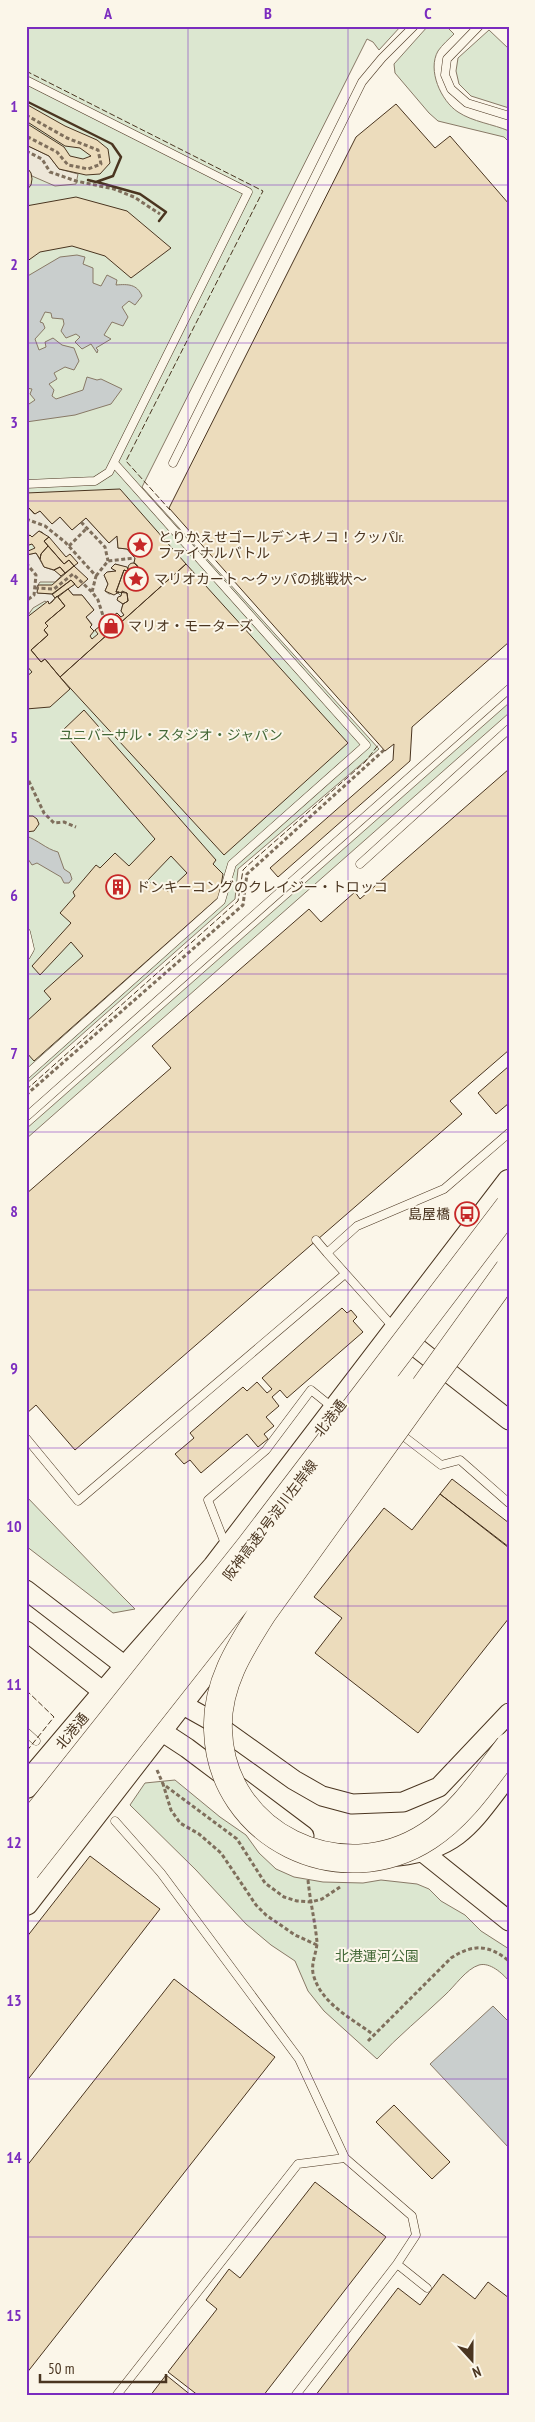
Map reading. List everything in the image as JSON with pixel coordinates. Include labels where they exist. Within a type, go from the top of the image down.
[{"type":"highway","name":"阪神高速2号淀川左岸線","points":[[26,1829],[244,1555],[509,1207]]},
{"type":"highway","name":"阪神高速2号淀川左岸線","points":[[26,1869],[374,1426],[509,1259]]},
{"type":"highway","points":[[509,1270],[263,1612],[229,1670],[221,1699],[218,1730],[221,1755],[228,1778],[245,1807],[264,1828],[290,1844],[314,1854],[340,1860],[370,1859],[400,1851],[429,1836],[461,1808],[509,1747]]},
{"type":"main road","name":"北港通","points":[[26,1786],[228,1550],[509,1182]]},
{"type":"main road","points":[[26,1902],[509,1278]]},
{"type":"street","points":[[396,1332],[509,1420]]},
{"type":"street","points":[[26,1590],[126,1668],[180,1705],[210,1720],[294,1780],[322,1796],[337,1801],[367,1804],[402,1802],[439,1787],[509,1713]]},
{"type":"street","points":[[26,1631],[104,1694],[160,1730],[292,1830],[312,1841],[345,1852],[388,1857],[424,1853],[453,1840],[474,1820],[509,1775]]},
{"type":"street","points":[[424,1853],[509,1921]]},
{"type":"lane","points":[[174,463],[362,82],[374,66],[414,26]]},
{"type":"lane","points":[[479,26],[448,59],[445,76],[451,88],[467,103],[509,116]]},
{"type":"lane","points":[[26,80],[248,192],[109,472],[95,481],[26,484]]},
{"type":"lane","points":[[26,1075],[221,901],[232,864],[366,745],[114,463]]},
{"type":"lane","points":[[26,1117],[509,689]]},
{"type":"lane","points":[[360,864],[509,729]]},
{"type":"lane","points":[[26,932],[30,949],[26,956]]},
{"type":"lane","points":[[327,1253],[357,1226],[444,1189],[509,1133]]},
{"type":"lane","points":[[316,1240],[396,1332]]},
{"type":"lane","points":[[26,1438],[78,1501],[345,1274]]},
{"type":"lane","points":[[228,1550],[208,1500],[266,1450],[311,1390],[336,1410]]},
{"type":"lane","points":[[393,1428],[441,1465],[460,1460],[509,1503]]},
{"type":"lane","points":[[26,1732],[36,1741]]},
{"type":"lane","points":[[115,1821],[161,1873],[299,2059],[345,2158],[412,2216],[416,2235],[397,2264],[295,2396]]},
{"type":"lane","points":[[116,2396],[298,2164],[345,2158]]},
{"type":"lane","points":[[397,2264],[428,2288]]},
{"type":"path","points":[[26,115],[67,138],[98,150],[100,164],[88,169],[68,165],[57,152],[26,136]]},
{"type":"path","points":[[26,151],[42,159],[50,172],[76,181],[114,189],[134,197],[160,214]]},
{"type":"path","points":[[26,519],[45,526],[69,546],[96,576]]},
{"type":"path","points":[[81,522],[105,547],[108,561]]},
{"type":"path","points":[[69,546],[86,529]]},
{"type":"path","points":[[92,592],[96,576],[108,561],[135,558]]},
{"type":"path","points":[[26,562],[36,575],[34,595],[26,601]]},
{"type":"path","points":[[35,588],[54,589],[73,574],[98,600],[105,622]]},
{"type":"path","points":[[26,775],[44,813],[54,823],[64,822],[76,827]]},
{"type":"path","points":[[157,1770],[171,1810],[180,1823],[199,1834],[221,1853],[256,1905],[266,1915],[294,1935],[317,1945]]},
{"type":"path","points":[[163,1784],[237,1839],[265,1883],[275,1891],[297,1901],[311,1902],[322,1899],[340,1886]]},
{"type":"path","points":[[308,1880],[317,1945],[313,1960],[313,1972],[317,1985],[334,2006],[374,2035]]},
{"type":"path","points":[[368,2041],[452,1958],[464,1950],[481,1947],[496,1951],[509,1960]]},
{"type":"green space","name":"ユニバーサル・スタジオ・ジャパン","points":[[26,26],[401,26],[379,50],[373,42],[367,39],[142,487],[379,749],[238,869],[235,899],[26,1084]]},
{"type":"green space","points":[[428,26],[446,26],[454,34],[438,51],[435,59],[435,76],[441,93],[458,112],[477,121],[509,131],[509,142],[504,137],[438,121],[395,73],[394,64]]},
{"type":"green space","points":[[489,30],[509,49],[509,108],[471,96],[459,84],[456,71],[458,58]]},
{"type":"green space","points":[[509,703],[509,713],[26,1139],[26,1129]]},
{"type":"green space","points":[[26,1496],[135,1609],[113,1613],[26,1546]]},
{"type":"green space","name":"北港運河公園","points":[[175,1780],[220,1817],[246,1835],[259,1853],[276,1869],[294,1877],[323,1882],[363,1883],[381,1880],[417,1884],[429,1889],[441,1901],[465,1915],[481,1931],[509,1949],[509,1981],[487,1965],[483,1964],[474,1967],[377,2059],[324,2011],[308,1991],[295,1961],[271,1945],[246,1924],[196,1870],[130,1805],[145,1783]]},
{"type":"shaded area","points":[[26,145],[49,156],[59,169],[78,174],[76,184],[55,186],[32,176],[26,166]]},
{"type":"shaded area","points":[[77,255],[85,257],[83,264],[93,268],[93,283],[101,286],[107,275],[117,280],[116,285],[135,287],[142,296],[135,305],[129,301],[122,307],[128,317],[123,326],[112,322],[104,335],[111,339],[96,348],[98,350],[97,353],[91,344],[82,349],[75,342],[80,337],[76,334],[66,338],[61,331],[64,324],[63,319],[52,318],[51,313],[45,312],[40,322],[43,323],[45,328],[35,339],[39,350],[46,347],[45,342],[53,338],[62,345],[74,348],[79,361],[74,370],[65,367],[54,373],[57,379],[49,384],[54,390],[52,396],[56,399],[83,390],[87,377],[97,380],[101,379],[122,389],[111,404],[75,415],[26,422],[26,406],[35,400],[30,394],[32,389],[26,388],[26,277],[60,257]]},
{"type":"shaded area","points":[[26,505],[34,514],[40,511],[52,524],[60,517],[72,530],[86,518],[109,543],[117,536],[118,548],[127,549],[135,558],[134,563],[128,568],[115,564],[111,568],[116,571],[108,572],[104,575],[108,584],[105,591],[109,594],[118,593],[121,596],[117,600],[123,604],[121,611],[124,615],[121,617],[117,613],[94,631],[90,627],[92,624],[86,617],[94,610],[82,595],[73,595],[68,589],[75,584],[78,588],[87,579],[74,566],[77,563],[66,557],[42,532],[39,531],[32,537],[30,535],[26,538]]},
{"type":"shaded area","points":[[36,553],[44,567],[56,571],[61,576],[55,582],[40,582],[38,593],[52,594],[55,598],[49,604],[45,601],[33,608],[26,618],[26,555]]},
{"type":"shaded area","points":[[26,836],[58,852],[64,869],[70,873],[72,879],[69,883],[64,883],[61,877],[37,863],[32,865],[26,856]]},
{"type":"shaded area","points":[[493,2006],[509,2022],[509,2148],[430,2064]]},
{"type":"building","points":[[26,104],[65,126],[97,140],[108,149],[110,163],[100,174],[86,175],[59,169],[49,156],[26,145],[26,123],[64,147],[70,156],[83,159],[91,156],[80,148],[65,146],[26,121]]},
{"type":"building","points":[[396,104],[435,148],[450,136],[509,204],[509,642],[412,727],[410,761],[278,877],[270,868],[393,760],[394,744],[385,751],[169,508],[356,137]]},
{"type":"building","points":[[26,166],[31,173],[32,179],[31,185],[26,191]]},
{"type":"building","points":[[76,197],[127,211],[171,248],[131,278],[105,256],[72,246],[40,252],[26,262],[26,206]]},
{"type":"building","points":[[120,489],[186,564],[60,677],[45,659],[41,662],[31,650],[48,635],[44,630],[48,626],[45,623],[65,606],[58,597],[68,589],[73,595],[82,595],[94,610],[86,617],[94,631],[90,636],[92,639],[98,634],[95,630],[117,613],[121,617],[124,615],[121,611],[123,604],[128,601],[127,593],[116,592],[124,570],[133,573],[137,571],[138,567],[134,563],[135,558],[127,549],[118,548],[117,536],[109,543],[86,518],[72,530],[60,517],[52,524],[40,511],[35,514],[26,505],[26,493]]},
{"type":"building","points":[[39,531],[49,537],[44,541],[48,546],[41,554],[40,559],[36,553],[26,555],[26,552],[35,548],[32,544],[26,546],[26,538],[30,535],[32,537]]},
{"type":"building","points":[[49,537],[66,557],[70,554],[78,563],[74,566],[69,560],[64,564],[44,541]]},
{"type":"building","points":[[48,546],[64,564],[69,560],[74,566],[65,573],[60,567],[54,570],[44,567],[40,559],[41,554]]},
{"type":"building","points":[[133,563],[138,568],[133,573],[128,568]]},
{"type":"building","points":[[115,564],[127,567],[129,572],[124,570],[116,592],[119,592],[114,595],[105,591],[108,584],[104,575],[107,572],[116,571],[111,568]]},
{"type":"building","points":[[186,564],[348,743],[224,855],[60,677]]},
{"type":"building","points":[[74,566],[88,579],[78,588],[71,580],[53,594],[37,593],[38,585],[52,585]]},
{"type":"building","points":[[60,567],[65,573],[61,576],[54,570]]},
{"type":"building","points":[[71,580],[75,584],[55,598],[52,594]]},
{"type":"building","points":[[122,591],[127,593],[128,601],[123,604],[117,600],[121,596]]},
{"type":"building","points":[[57,596],[65,606],[45,623],[48,626],[44,630],[48,635],[31,650],[41,662],[45,659],[70,689],[50,707],[26,709],[26,677],[32,672],[26,665],[26,618],[48,601],[49,604],[52,602]]},
{"type":"building","name":"ドンキーコングのクレイジー・トロッコ","points":[[84,710],[216,860],[213,864],[223,874],[219,897],[34,1061],[26,1052],[26,1022],[51,999],[44,991],[83,956],[71,942],[40,975],[32,966],[71,923],[60,913],[75,896],[73,892],[96,865],[100,868],[115,853],[129,866],[155,839],[62,731]],"holes":[[[171,856],[187,873],[168,891],[147,881]]]},
{"type":"building","points":[[509,769],[509,1050],[450,1101],[462,1114],[75,1450],[36,1405],[26,1414],[26,1194],[171,1068],[152,1046],[309,909],[321,922],[355,892],[360,899]]},
{"type":"building","points":[[26,816],[33,816],[37,819],[39,824],[34,831],[26,832]]},
{"type":"building","points":[[509,1066],[509,1103],[496,1114],[478,1093]]},
{"type":"building","points":[[342,1308],[347,1313],[351,1310],[357,1317],[353,1321],[363,1332],[287,1398],[280,1390],[272,1397],[279,1406],[266,1417],[274,1426],[264,1434],[268,1439],[258,1447],[247,1434],[201,1473],[190,1460],[184,1464],[175,1454],[194,1438],[190,1433],[243,1387],[247,1391],[257,1382],[267,1393],[272,1389],[262,1378]]},
{"type":"building","points":[[452,1479],[509,1523],[509,1548],[440,1494]]},
{"type":"building","points":[[440,1494],[509,1547],[509,1618],[418,1733],[315,1653],[342,1618],[314,1597],[384,1508],[412,1530]]},
{"type":"building","points":[[90,1856],[160,1909],[26,2082],[26,1938]]},
{"type":"building","points":[[174,1979],[275,2057],[26,2374],[26,2167]]},
{"type":"building","points":[[394,2105],[450,2162],[432,2179],[376,2122]]},
{"type":"building","points":[[315,2182],[386,2237],[263,2396],[199,2396],[168,2372],[217,2309],[206,2300],[229,2269],[240,2278]]},
{"type":"building","points":[[443,2274],[475,2299],[488,2282],[509,2298],[509,2396],[315,2396],[398,2288],[420,2305]]},
{"type":"building","points":[[166,2375],[192,2396],[150,2396]]},
{"type":"fence","points":[[26,71],[263,191],[126,461],[170,510]]},
{"type":"fence","points":[[26,1090],[238,901],[243,870],[365,762],[379,744],[376,741]]},
{"type":"fence","points":[[26,1690],[54,1717],[26,1752]]},
{"type":"wall","points":[[26,101],[112,144],[121,157],[113,176],[96,182],[88,180]]},
{"type":"wall","points":[[97,182],[140,194],[166,212],[159,221]]},
{"type":"place","name":"とりかえせゴールデンキノコ！クッパJr. ファイナルバトル","points":[[140,545]]},
{"type":"place","name":"マリオカート ～クッパの挑戦状～","points":[[136,579]]},
{"type":"place","name":"マリオ・モーターズ","points":[[111,626]]},
{"type":"place","name":"ドンキーコングのクレイジー・トロッコ","points":[[118,887]]},
{"type":"place","name":"島屋橋","points":[[467,1214]]}]
